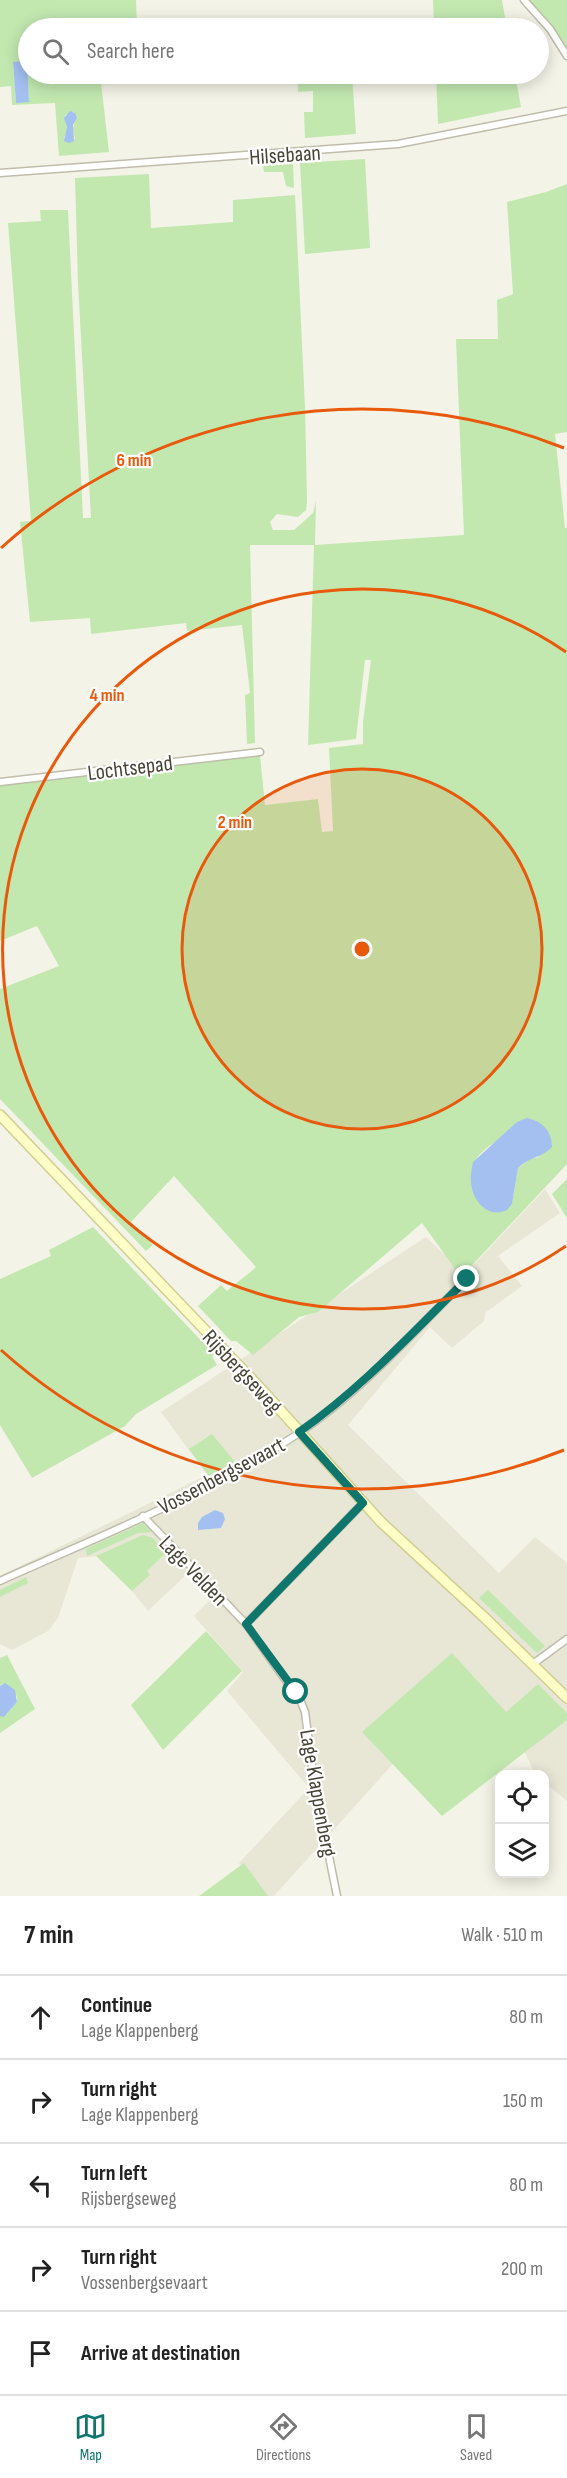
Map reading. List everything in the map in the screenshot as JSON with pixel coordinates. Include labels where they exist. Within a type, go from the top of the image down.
[{"type":"main road","name":"Rijsbergseweg","points":[[0,1115],[228,1354],[363,1503],[567,1698]]},
{"type":"street","points":[[524,0],[540,18]]},
{"type":"street","points":[[549,29],[567,56]]},
{"type":"street","name":"Hilsebaan","points":[[0,173],[398,144],[567,111]]},
{"type":"street","name":"Lochtsepad","points":[[0,782],[260,752]]},
{"type":"street","name":"Vossenbergsevaart","points":[[0,1581],[218,1481],[299,1432],[324,1415],[362,1381],[467,1279]]},
{"type":"street","points":[[246,1624],[363,1503]]},
{"type":"street","name":"Lage Velden","points":[[143,1516],[246,1624]]},
{"type":"street","name":"Lage Klappenberg","points":[[246,1624],[296,1692],[303,1707],[314,1782],[337,1896]]},
{"type":"street","points":[[533,1664],[567,1639]]},
{"type":"shaded area","points":[[545,1189],[560,1213],[498,1256],[522,1286],[485,1313],[484,1321],[452,1348],[430,1327],[348,1425],[499,1573],[535,1537],[567,1563],[567,1801],[549,1786],[549,1770],[533,1770],[512,1725],[473,1675],[274,1896],[266,1896],[239,1863],[309,1788],[227,1691],[243,1672],[194,1616],[213,1597],[188,1573],[148,1611],[132,1591],[97,1556],[78,1558],[58,1618],[48,1631],[12,1650],[0,1644],[0,1576],[207,1475],[161,1412],[426,1237],[465,1274]]},
{"type":"green space","points":[[0,0],[136,0],[137,18],[18,18],[18,62],[13,63],[16,103],[29,101],[28,84],[101,84],[109,152],[59,156],[55,103],[12,105],[11,86],[0,87]],"holes":[[[73,112],[76,116],[73,129],[75,139],[64,138],[67,130],[65,115]]]},
{"type":"green space","points":[[433,0],[502,0],[505,18],[434,18]]},
{"type":"green space","points":[[529,0],[567,0],[567,50],[549,26],[549,18],[543,18]]},
{"type":"green space","points":[[298,84],[353,84],[356,134],[305,138],[304,112],[313,112],[313,91],[298,92]]},
{"type":"green space","points":[[436,84],[517,84],[521,107],[438,124]]},
{"type":"green space","points":[[365,159],[370,248],[305,254],[300,163]]},
{"type":"green space","points":[[293,164],[294,188],[286,186],[283,172],[264,172],[263,166]]},
{"type":"green space","points":[[149,174],[151,228],[233,222],[233,200],[295,195],[307,501],[306,510],[298,517],[277,514],[270,522],[273,530],[294,530],[313,513],[316,501],[315,545],[464,535],[456,339],[498,339],[497,300],[513,294],[507,202],[567,184],[567,432],[555,434],[565,528],[567,528],[567,1164],[461,1277],[422,1223],[318,1312],[299,1317],[253,1355],[236,1341],[231,1341],[198,1306],[221,1285],[227,1291],[256,1267],[174,1176],[131,1222],[153,1245],[146,1251],[0,1099],[0,989],[59,966],[37,926],[0,941],[0,784],[260,756],[265,805],[318,799],[322,832],[333,831],[329,748],[363,744],[363,722],[371,660],[365,660],[356,739],[308,745],[314,545],[250,545],[255,743],[247,744],[245,695],[250,693],[242,625],[187,631],[186,623],[91,634],[90,618],[30,622],[20,522],[31,521],[8,223],[41,221],[40,210],[68,210],[83,518],[91,518],[78,283],[75,178]],"holes":[[[501,1139],[539,1157],[530,1159],[518,1168],[512,1203],[472,1172],[478,1156]]]},
{"type":"green space","points":[[567,1179],[567,1218],[552,1194]]},
{"type":"green space","points":[[93,1227],[214,1354],[212,1357],[217,1365],[136,1414],[125,1426],[32,1478],[0,1425],[0,1279],[51,1256],[49,1250]]},
{"type":"green space","points":[[212,1434],[235,1462],[209,1476],[189,1449]]},
{"type":"green space","points":[[143,1523],[152,1532],[138,1533],[87,1556],[86,1549]]},
{"type":"green space","points":[[143,1535],[153,1538],[167,1552],[147,1571],[150,1575],[132,1591],[96,1556]]},
{"type":"green space","points":[[26,1577],[28,1583],[0,1597],[0,1590]]},
{"type":"green space","points":[[488,1590],[545,1646],[537,1653],[479,1598]]},
{"type":"green space","points":[[206,1631],[242,1671],[163,1750],[131,1705]]},
{"type":"green space","points":[[452,1653],[506,1712],[538,1684],[567,1713],[567,1720],[502,1770],[495,1770],[495,1775],[442,1816],[362,1732]]},
{"type":"green space","points":[[7,1655],[35,1709],[0,1733],[0,1716],[6,1715],[17,1702],[17,1696],[2,1684],[0,1686],[0,1658]]},
{"type":"green space","points":[[244,1863],[268,1896],[199,1896]]},
{"type":"water","points":[[13,62],[18,62],[18,84],[28,84],[29,102],[16,103]]},
{"type":"water","points":[[70,111],[75,113],[77,118],[73,125],[74,141],[69,143],[64,141],[67,127],[64,118]]},
{"type":"water","points":[[527,1118],[545,1128],[552,1141],[552,1147],[518,1168],[512,1204],[507,1210],[494,1212],[488,1210],[474,1196],[471,1177],[473,1162],[517,1122]]},
{"type":"water","points":[[215,1510],[223,1513],[225,1519],[221,1528],[198,1530],[198,1523],[202,1517]]},
{"type":"water","points":[[5,1683],[15,1690],[17,1702],[4,1717],[0,1716],[0,1686]]},
{"type":"route","points":[[296,1692],[246,1624],[363,1503],[299,1432],[324,1415],[362,1381],[467,1279]]}]
